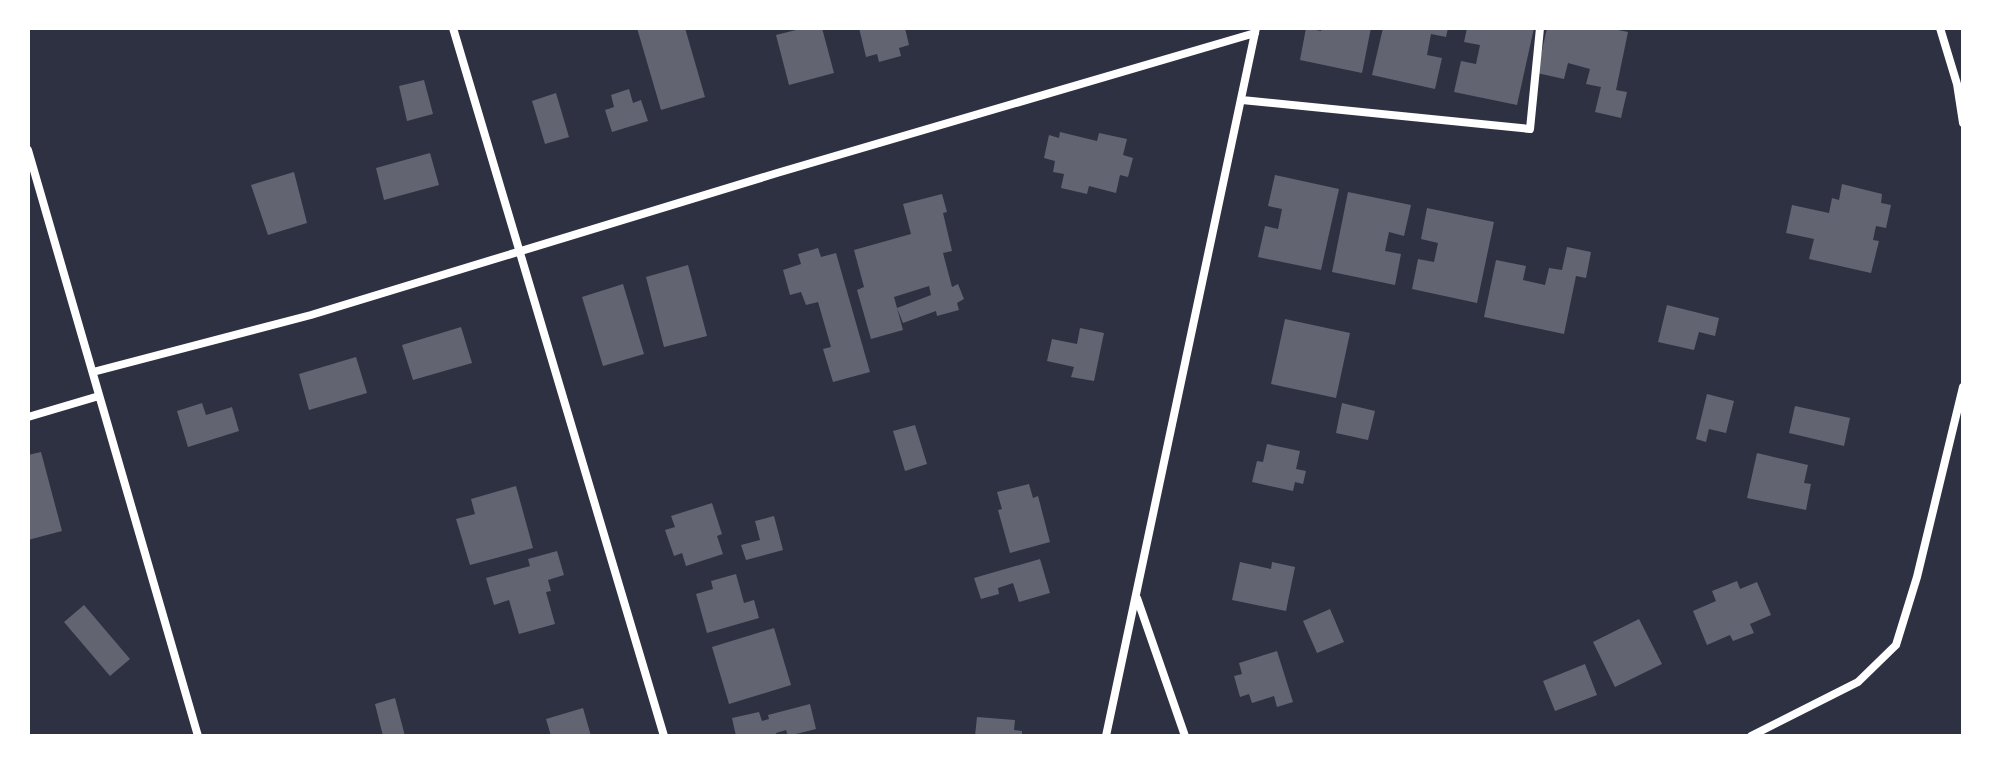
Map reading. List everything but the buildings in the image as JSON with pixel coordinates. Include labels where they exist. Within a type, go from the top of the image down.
[{"type":"street","points":[[453,28],[664,736]]},
{"type":"street","points":[[1242,100],[1530,129],[1540,28]]},
{"type":"street","points":[[1940,28],[1957,84],[1963,123]]},
{"type":"street","points":[[93,372],[311,315],[1255,30],[1106,736]]},
{"type":"street","points":[[28,150],[198,736]]},
{"type":"street","points":[[1751,736],[1858,682],[1896,645],[1917,577],[1963,387]]},
{"type":"street","points":[[28,417],[99,396]]},
{"type":"street","points":[[1137,598],[1185,736]]}]
